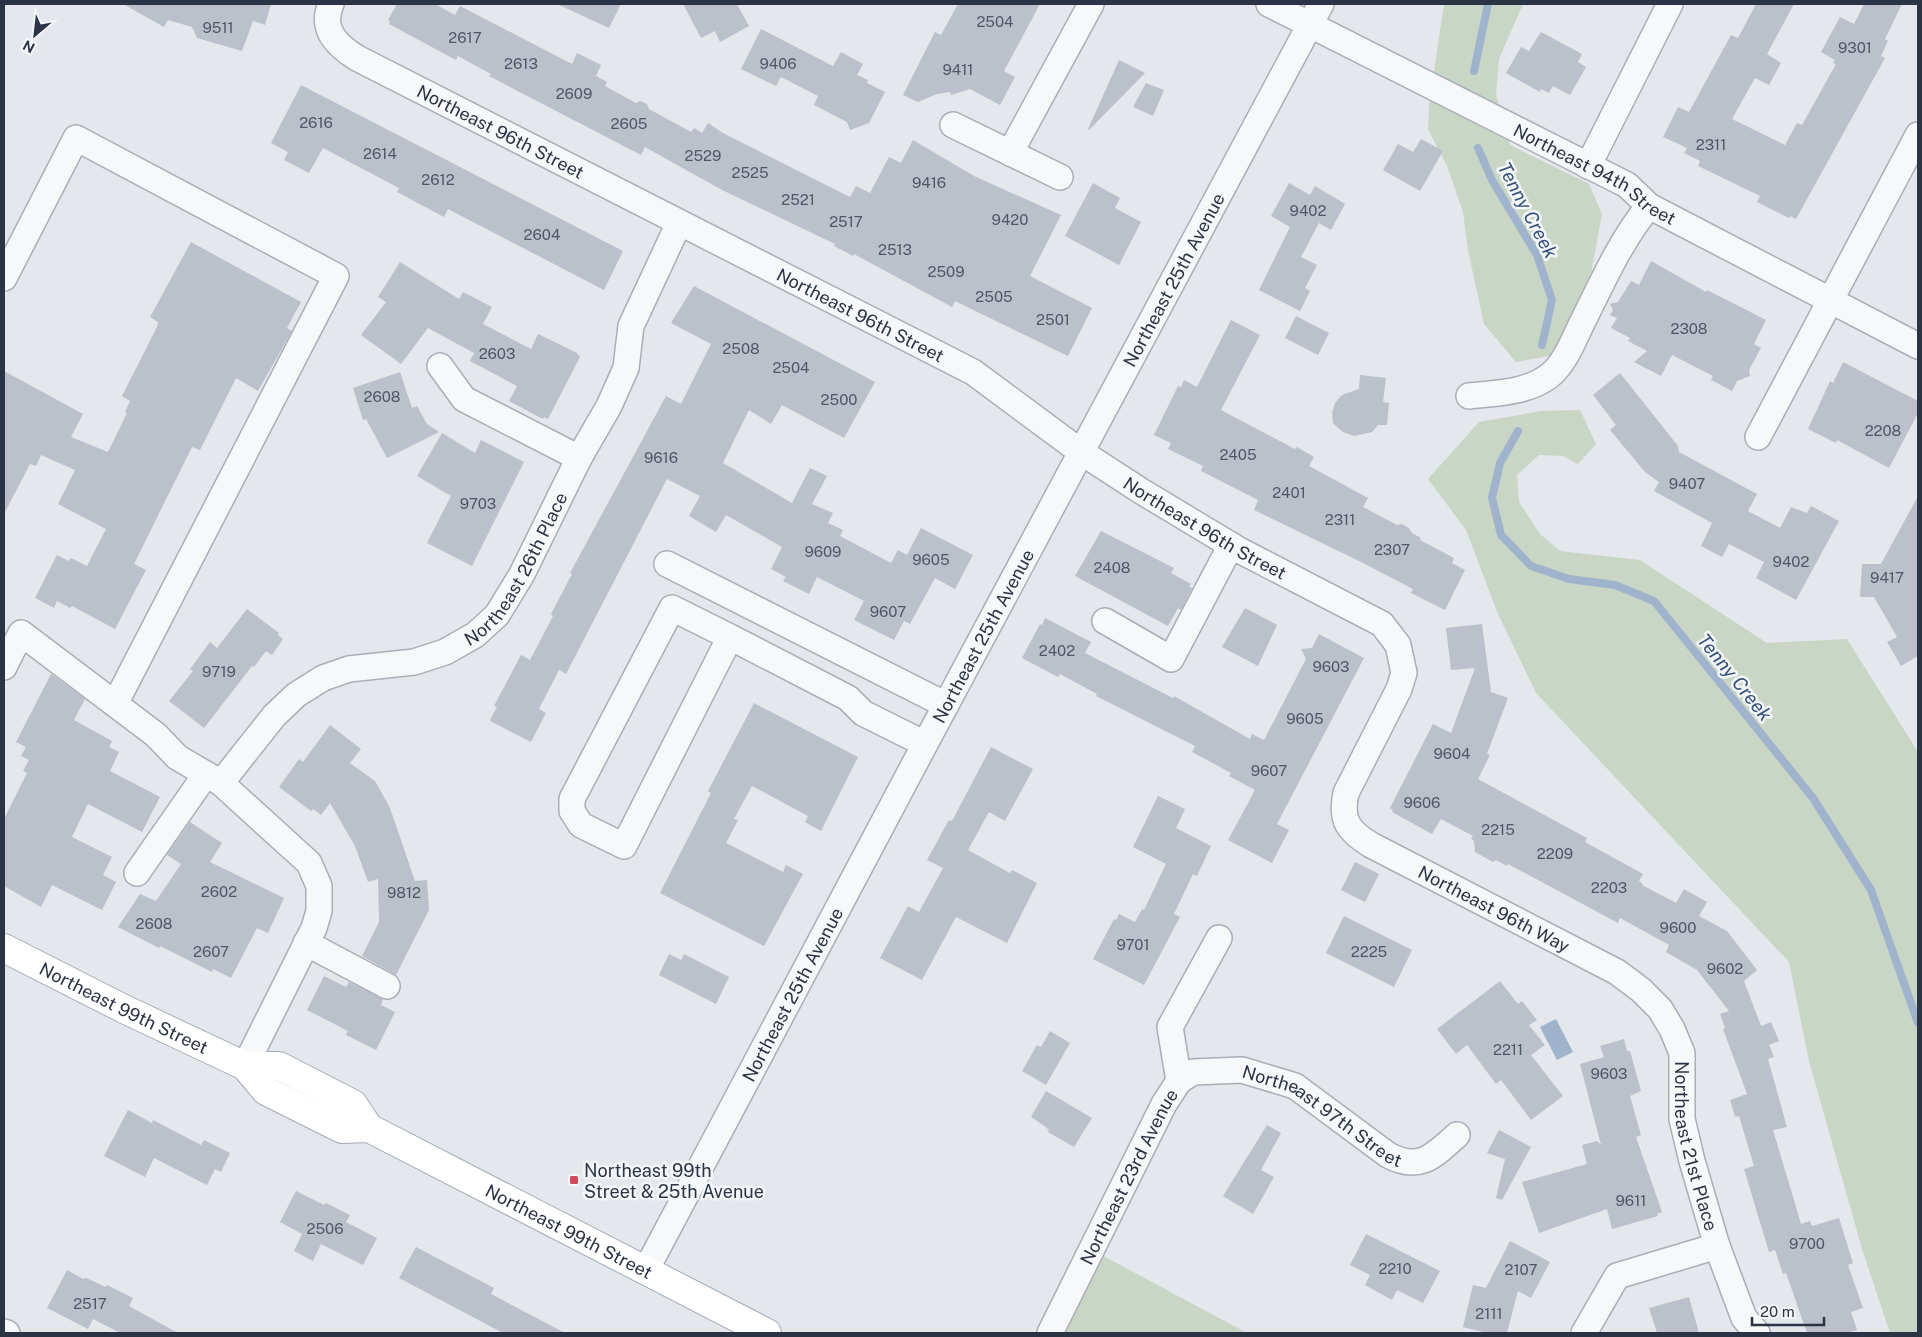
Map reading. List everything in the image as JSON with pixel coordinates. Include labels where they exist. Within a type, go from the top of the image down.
[{"type":"main road","name":"Northeast 99th Street","points":[[4,948],[124,1009],[245,1066],[278,1066],[353,1104],[369,1128],[767,1333]]},
{"type":"street","name":"Northeast 96th Street","points":[[331,4],[326,19],[328,29],[334,41],[357,58],[973,372],[1081,452],[1231,545],[1382,624],[1398,645],[1404,673],[1399,688],[1346,793],[1343,810],[1355,835],[1371,845]]},
{"type":"street","points":[[1010,153],[1091,4]]},
{"type":"street","name":"Northeast 94th Street","points":[[1269,4],[1316,14],[1588,166],[1627,185],[1649,206],[1918,346]]},
{"type":"street","points":[[1588,166],[1670,4]]},
{"type":"street","name":"Northeast 25th Avenue","points":[[646,1270],[1316,14]]},
{"type":"street","points":[[953,125],[1060,177]]},
{"type":"street","points":[[1758,437],[1918,135]]},
{"type":"street","points":[[4,278],[76,138],[336,276],[115,704]]},
{"type":"street","points":[[1468,396],[1519,390],[1550,376],[1561,363],[1572,343],[1629,230],[1649,206]]},
{"type":"street","name":"Northeast 26th Place","points":[[137,873],[213,778],[296,695],[323,678],[349,668],[414,662],[445,652],[475,635],[497,614],[522,574],[579,458],[610,406],[626,368],[631,326],[679,223]]},
{"type":"street","points":[[440,366],[464,399],[579,458]]},
{"type":"street","points":[[1105,621],[1171,659],[1231,545]]},
{"type":"street","points":[[667,564],[946,705]]},
{"type":"street","points":[[730,638],[624,846],[581,824],[572,811],[572,799],[672,608],[848,698],[862,713],[925,744]]},
{"type":"street","points":[[4,667],[12,628],[156,735],[177,757],[213,778],[308,863],[319,886],[319,912],[306,943],[245,1066]]},
{"type":"street","name":"Northeast 96th Way","points":[[1371,845],[1617,972]]},
{"type":"street","name":"Northeast 23rd Avenue","points":[[1050,1333],[1164,1104],[1179,1081],[1170,1027],[1219,938]]},
{"type":"street","points":[[306,943],[387,986]]},
{"type":"street","name":"Northeast 21st Place","points":[[1617,972],[1641,990],[1660,1010],[1682,1053],[1682,1119],[1717,1246],[1744,1318],[1757,1333]]},
{"type":"street","name":"Northeast 97th Street","points":[[1179,1081],[1193,1072],[1242,1070],[1295,1086],[1399,1162],[1428,1160],[1457,1135]]},
{"type":"street","points":[[1584,1333],[1618,1276],[1717,1246]]},
{"type":"green space","points":[[1444,4],[1523,4],[1499,59],[1496,94],[1510,145],[1589,184],[1602,214],[1588,290],[1555,355],[1516,362],[1484,324],[1468,250],[1463,212],[1447,166],[1428,129],[1429,104]]},
{"type":"green space","points":[[1580,410],[1596,444],[1578,464],[1563,456],[1539,455],[1517,475],[1519,502],[1540,534],[1560,551],[1640,560],[1767,643],[1847,639],[1918,752],[1918,1333],[1890,1333],[1862,1249],[1809,1061],[1789,962],[1536,693],[1498,614],[1466,530],[1428,479],[1479,422],[1541,411]]},
{"type":"green space","points":[[1096,1252],[1247,1333],[1059,1333]]},
{"type":"water","points":[[1556,1019],[1573,1052],[1557,1060],[1540,1027]]},
{"type":"building","points":[[123,4],[271,4],[265,25],[253,21],[242,51],[197,38],[192,27],[168,20],[164,27]]},
{"type":"building","points":[[397,4],[435,4],[455,15],[460,6],[572,64],[577,53],[601,65],[596,76],[607,82],[605,86],[636,103],[640,101],[647,104],[649,109],[691,132],[694,128],[702,133],[708,123],[723,133],[850,197],[856,186],[870,193],[889,157],[901,163],[913,140],[974,176],[1061,215],[1030,276],[1092,308],[1068,356],[955,301],[952,307],[854,254],[853,256],[834,246],[835,244],[722,190],[645,147],[641,155],[489,76],[491,74],[458,56],[456,60],[389,24],[390,21],[388,20]]},
{"type":"building","points":[[557,4],[621,4],[609,28]]},
{"type":"building","points":[[683,4],[737,4],[749,26],[720,42],[715,31],[701,38]]},
{"type":"building","points":[[958,4],[1040,4],[1004,71],[1015,77],[1000,105],[970,89],[951,95],[950,92],[937,94],[918,102],[903,95],[935,32],[941,35]]},
{"type":"building","points":[[1756,4],[1794,4],[1767,54],[1781,63],[1769,85],[1755,78],[1732,119],[1785,145],[1797,123],[1802,125],[1836,64],[1833,63],[1835,60],[1821,52],[1840,17],[1854,24],[1864,4],[1902,4],[1885,39],[1888,41],[1881,56],[1885,58],[1796,219],[1790,216],[1789,218],[1757,202],[1760,196],[1698,166],[1700,161],[1684,153],[1687,148],[1663,137],[1678,107],[1689,112],[1731,35],[1738,38]]},
{"type":"building","points":[[761,29],[833,66],[841,52],[863,64],[857,75],[868,80],[867,83],[885,92],[869,123],[850,130],[847,122],[814,105],[818,96],[781,77],[776,86],[741,69]]},
{"type":"building","points":[[1541,32],[1582,54],[1578,62],[1586,67],[1570,95],[1553,86],[1549,93],[1541,89],[1540,92],[1506,73],[1521,47],[1529,51]]},
{"type":"building","points":[[1119,60],[1145,73],[1089,130],[1088,129]]},
{"type":"building","points":[[1146,83],[1164,90],[1153,116],[1133,107]]},
{"type":"building","points":[[301,85],[623,251],[604,290],[448,209],[444,217],[397,192],[399,188],[323,148],[309,173],[284,160],[288,152],[271,143]]},
{"type":"building","points":[[1421,139],[1443,151],[1420,191],[1383,170],[1398,144],[1413,152]]},
{"type":"building","points":[[1093,183],[1120,198],[1115,208],[1141,222],[1119,265],[1065,236]]},
{"type":"building","points":[[1289,183],[1310,195],[1315,186],[1345,204],[1331,230],[1319,223],[1301,257],[1317,265],[1305,288],[1310,291],[1300,311],[1259,290],[1290,227],[1271,216]]},
{"type":"building","points":[[191,242],[301,302],[287,328],[292,331],[258,391],[236,378],[200,450],[192,447],[134,564],[146,570],[115,629],[72,606],[70,608],[57,601],[54,608],[35,598],[57,555],[69,561],[71,558],[87,566],[106,529],[58,504],[75,470],[41,455],[36,466],[30,464],[4,514],[4,371],[83,414],[71,437],[108,452],[127,413],[125,412],[130,401],[122,396],[157,327],[158,322],[150,317]]},
{"type":"building","points":[[1651,261],[1706,292],[1707,290],[1766,320],[1754,344],[1761,348],[1749,370],[1750,376],[1737,381],[1732,391],[1711,380],[1713,376],[1672,355],[1661,376],[1634,362],[1647,351],[1628,341],[1630,338],[1611,328],[1617,318],[1610,315],[1613,310],[1610,304],[1618,302],[1631,281],[1639,285]]},
{"type":"building","points":[[400,262],[459,299],[463,292],[492,307],[483,324],[531,349],[538,334],[577,353],[580,357],[548,419],[544,417],[543,419],[509,401],[517,386],[470,361],[474,353],[428,328],[401,364],[361,335],[386,302],[378,297]]},
{"type":"building","points":[[694,286],[875,382],[844,438],[782,405],[771,424],[749,410],[723,463],[792,503],[810,468],[827,476],[812,504],[833,513],[828,523],[843,530],[840,536],[891,563],[898,550],[907,555],[921,528],[973,555],[955,589],[935,578],[910,624],[904,621],[894,640],[854,620],[864,601],[817,577],[809,594],[783,581],[786,577],[771,569],[782,547],[726,515],[716,532],[689,516],[700,496],[667,479],[566,674],[559,670],[539,709],[546,713],[531,742],[492,722],[490,720],[497,707],[494,706],[521,655],[530,660],[553,616],[551,614],[572,574],[570,573],[666,396],[681,404],[711,344],[671,323]]},
{"type":"building","points":[[1296,316],[1329,333],[1318,355],[1285,338]]},
{"type":"building","points":[[1231,320],[1260,335],[1221,410],[1314,457],[1309,466],[1368,498],[1363,507],[1397,525],[1402,524],[1421,538],[1420,540],[1454,558],[1452,563],[1465,570],[1445,610],[1411,593],[1413,589],[1254,510],[1258,500],[1201,471],[1203,466],[1168,449],[1171,443],[1154,435],[1178,386],[1181,387],[1184,380],[1197,387]]},
{"type":"building","points":[[1843,362],[1918,401],[1918,413],[1889,468],[1837,440],[1836,443],[1808,429],[1830,381],[1833,383]]},
{"type":"building","points":[[400,372],[412,408],[417,406],[427,424],[439,432],[387,458],[366,419],[363,420],[353,388]]},
{"type":"building","points":[[1620,373],[1678,446],[1679,452],[1757,494],[1748,511],[1780,528],[1791,507],[1807,513],[1811,506],[1839,521],[1796,600],[1756,578],[1764,562],[1729,544],[1722,557],[1701,546],[1712,523],[1654,491],[1659,482],[1645,472],[1610,430],[1616,425],[1593,395]]},
{"type":"building","points":[[1360,375],[1386,378],[1383,402],[1389,403],[1387,425],[1378,425],[1372,432],[1354,436],[1343,432],[1333,423],[1332,413],[1335,403],[1342,395],[1359,389]]},
{"type":"building","points":[[442,433],[475,453],[481,440],[524,462],[472,566],[427,543],[451,496],[417,476]]},
{"type":"building","points":[[1918,496],[1918,656],[1901,666],[1887,642],[1897,637],[1874,597],[1860,597],[1862,564],[1881,564]]},
{"type":"building","points":[[1101,531],[1174,568],[1171,573],[1191,584],[1189,586],[1192,588],[1181,610],[1178,608],[1168,626],[1075,576]]},
{"type":"building","points":[[1245,608],[1277,625],[1258,666],[1222,647]]},
{"type":"building","points":[[247,609],[279,633],[278,635],[283,639],[272,655],[266,651],[254,667],[252,666],[204,728],[169,701],[193,671],[190,669],[210,642],[217,648]]},
{"type":"building","points":[[1045,618],[1091,642],[1085,653],[1173,698],[1174,696],[1250,739],[1252,734],[1264,740],[1306,659],[1301,649],[1312,648],[1319,634],[1364,658],[1277,824],[1289,830],[1272,863],[1228,840],[1255,790],[1229,776],[1231,773],[1192,752],[1195,746],[1096,696],[1097,694],[1060,674],[1058,677],[1022,658]]},
{"type":"building","points":[[1482,624],[1491,692],[1508,698],[1487,754],[1490,755],[1478,779],[1587,838],[1585,842],[1643,874],[1639,881],[1642,885],[1676,903],[1684,889],[1707,902],[1699,916],[1727,931],[1757,970],[1744,981],[1761,1026],[1771,1022],[1779,1041],[1769,1045],[1774,1057],[1768,1059],[1787,1127],[1773,1130],[1801,1224],[1810,1221],[1812,1226],[1839,1218],[1853,1263],[1848,1265],[1863,1308],[1851,1312],[1857,1330],[1847,1333],[1807,1333],[1786,1273],[1783,1274],[1775,1250],[1769,1252],[1744,1169],[1754,1166],[1739,1116],[1735,1117],[1730,1100],[1747,1094],[1723,1029],[1725,1028],[1720,1014],[1729,1011],[1697,970],[1666,952],[1669,945],[1620,918],[1618,923],[1508,864],[1507,866],[1496,860],[1493,862],[1475,852],[1474,841],[1471,839],[1473,836],[1441,819],[1432,834],[1392,812],[1393,810],[1390,808],[1433,724],[1451,733],[1475,668],[1451,670],[1446,628]]},
{"type":"building","points":[[51,674],[85,699],[74,720],[112,741],[109,747],[119,752],[110,771],[160,797],[142,832],[88,804],[72,837],[112,857],[103,875],[116,882],[102,910],[52,885],[41,907],[4,886],[4,819],[27,773],[23,771],[29,760],[21,756],[26,747],[16,742]]},
{"type":"building","points":[[754,703],[858,757],[821,831],[805,822],[808,816],[752,786],[734,819],[738,820],[726,843],[783,872],[786,865],[803,874],[764,946],[660,893],[711,793],[708,791]]},
{"type":"building","points":[[330,725],[361,749],[350,763],[375,781],[390,808],[415,881],[427,880],[429,910],[396,975],[362,956],[379,922],[378,879],[368,882],[355,846],[330,803],[321,815],[313,809],[311,811],[279,787],[299,759],[303,762]]},
{"type":"building","points":[[991,747],[1033,769],[1005,821],[989,812],[968,850],[1010,873],[1012,870],[1037,883],[1007,943],[956,917],[922,980],[880,958],[908,906],[919,912],[943,868],[927,860],[949,820],[952,821]]},
{"type":"building","points":[[1158,796],[1185,809],[1176,828],[1211,846],[1197,876],[1193,874],[1174,914],[1180,917],[1144,985],[1093,959],[1114,919],[1116,920],[1119,914],[1135,922],[1142,909],[1144,910],[1166,864],[1133,847]]},
{"type":"building","points":[[190,822],[222,843],[210,862],[284,898],[268,933],[257,928],[231,978],[213,969],[212,972],[118,927],[140,894],[156,901],[181,864],[167,855]]},
{"type":"building","points":[[1355,862],[1379,874],[1365,902],[1341,890]]},
{"type":"building","points":[[1344,916],[1412,950],[1394,987],[1326,953]]},
{"type":"building","points":[[669,954],[681,960],[684,954],[729,977],[716,1004],[659,975]]},
{"type":"building","points":[[324,976],[346,987],[349,982],[383,999],[381,1005],[395,1012],[376,1050],[346,1035],[348,1031],[307,1010]]},
{"type":"building","points":[[1500,981],[1518,1004],[1522,1001],[1537,1020],[1529,1025],[1545,1045],[1531,1055],[1563,1096],[1531,1120],[1501,1080],[1496,1084],[1467,1045],[1456,1054],[1437,1029]]},
{"type":"building","points":[[1050,1031],[1070,1043],[1046,1085],[1022,1071],[1037,1045],[1041,1047]]},
{"type":"building","points":[[1624,1039],[1627,1051],[1630,1051],[1641,1091],[1630,1096],[1641,1135],[1636,1137],[1662,1212],[1657,1214],[1658,1216],[1612,1229],[1607,1209],[1539,1233],[1522,1182],[1587,1164],[1582,1145],[1597,1141],[1601,1145],[1580,1064],[1604,1057],[1600,1046]]},
{"type":"building","points":[[1046,1091],[1092,1118],[1074,1147],[1048,1132],[1049,1130],[1031,1117]]},
{"type":"building","points":[[128,1110],[152,1123],[153,1120],[201,1145],[204,1140],[230,1153],[221,1172],[215,1169],[207,1185],[154,1158],[145,1177],[104,1156]]},
{"type":"building","points":[[1267,1125],[1281,1133],[1261,1170],[1274,1177],[1253,1214],[1223,1196]]},
{"type":"building","points":[[1499,1130],[1531,1147],[1502,1200],[1496,1198],[1505,1159],[1487,1153]]},
{"type":"building","points":[[296,1191],[350,1215],[346,1222],[377,1238],[363,1265],[321,1244],[313,1261],[294,1251],[302,1234],[280,1222]]},
{"type":"building","points":[[1366,1234],[1440,1271],[1423,1303],[1397,1290],[1392,1300],[1365,1285],[1370,1275],[1350,1265]]},
{"type":"building","points":[[1510,1241],[1550,1262],[1531,1298],[1518,1291],[1507,1333],[1487,1333],[1463,1327],[1473,1285],[1486,1288]]},
{"type":"building","points":[[416,1247],[494,1288],[491,1294],[565,1333],[503,1333],[399,1278]]},
{"type":"building","points":[[67,1270],[83,1279],[86,1278],[106,1287],[107,1285],[133,1298],[129,1306],[178,1333],[120,1333],[93,1319],[88,1329],[47,1308]]},
{"type":"building","points":[[1689,1297],[1699,1333],[1657,1333],[1649,1308]]},
{"type":"waterway","name":"Tenny Creek","points":[[1474,71],[1488,4]]},
{"type":"waterway","name":"Tenny Creek","points":[[1478,148],[1492,180],[1537,255],[1552,300],[1542,345]]},
{"type":"waterway","name":"Tenny Creek","points":[[1518,431],[1500,463],[1492,498],[1501,535],[1531,566],[1569,579],[1615,585],[1654,601],[1813,798],[1871,890],[1918,1023]]},
{"type":"place","name":"Northeast 99th Street & 25th Avenue","points":[[574,1180]]}]
